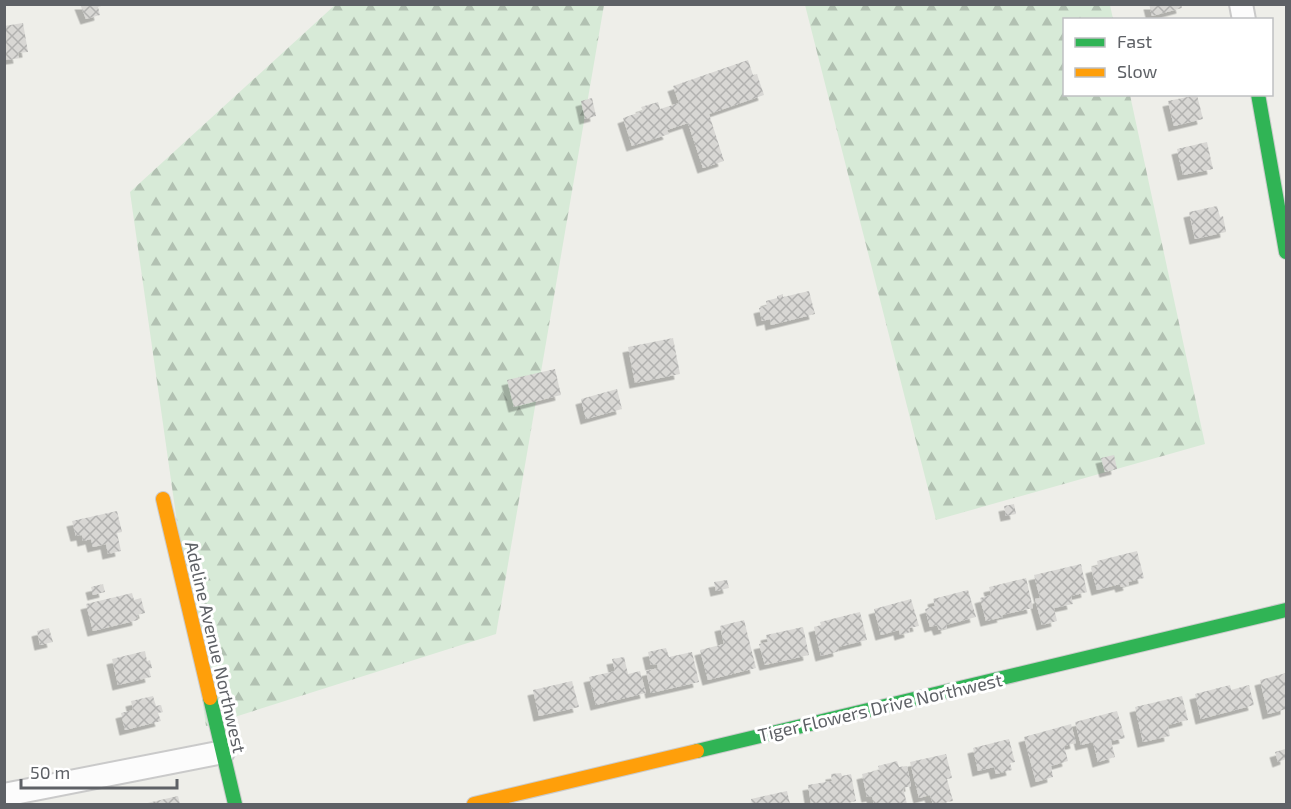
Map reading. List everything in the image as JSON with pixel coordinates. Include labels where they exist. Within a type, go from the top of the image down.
[{"type":"street","points":[[1258,96],[1287,252]]},
{"type":"street","name":"Adeline Avenue Northwest","points":[[163,499],[235,804]]},
{"type":"street","name":"Tiger Flowers Drive Northwest","points":[[474,804],[1287,610]]},
{"type":"street","points":[[4,795],[223,752]]},
{"type":"green space","points":[[335,5],[604,5],[496,634],[206,726],[130,192]]},
{"type":"green space","points":[[805,5],[1110,5],[1113,18],[1063,18],[1063,96],[1130,96],[1205,444],[936,520]]},
{"type":"building","points":[[80,4],[104,5],[98,7],[100,15],[86,19]]},
{"type":"building","points":[[1149,4],[1181,4],[1182,8],[1152,16]]},
{"type":"building","points":[[23,23],[28,52],[18,53],[19,58],[4,60],[4,26]]},
{"type":"building","points":[[748,60],[753,75],[757,74],[764,95],[709,114],[724,161],[703,168],[688,123],[667,130],[669,134],[632,146],[623,118],[643,111],[641,107],[658,102],[660,109],[679,103],[673,86]]},
{"type":"building","points":[[1197,96],[1203,119],[1174,126],[1168,101]]},
{"type":"building","points":[[592,98],[596,116],[585,119],[581,101]]},
{"type":"building","points":[[1207,142],[1213,169],[1183,175],[1177,149]]},
{"type":"building","points":[[1217,206],[1220,217],[1223,216],[1226,232],[1195,239],[1189,212]]},
{"type":"building","points":[[809,291],[815,314],[771,325],[770,319],[762,321],[759,308],[767,306],[766,301],[783,294],[783,297]]},
{"type":"building","points":[[673,338],[680,374],[635,383],[628,347]]},
{"type":"building","points":[[555,369],[561,395],[514,407],[507,380]]},
{"type":"building","points":[[617,389],[622,409],[586,419],[581,399]]},
{"type":"building","points":[[1114,455],[1117,469],[1105,472],[1101,458]]},
{"type":"building","points":[[1014,504],[1016,514],[1006,516],[1004,506]]},
{"type":"building","points":[[117,511],[122,532],[117,533],[121,551],[108,554],[106,544],[93,547],[91,539],[83,541],[82,535],[76,536],[72,521]]},
{"type":"building","points":[[1137,551],[1144,578],[1128,582],[1129,585],[1121,587],[1120,584],[1097,590],[1091,568],[1098,566],[1097,561]]},
{"type":"building","points":[[1081,564],[1087,592],[1071,596],[1073,604],[1054,608],[1057,621],[1042,625],[1035,599],[1040,598],[1034,575]]},
{"type":"building","points":[[1026,578],[1033,608],[986,621],[980,598],[991,595],[989,587]]},
{"type":"building","points":[[727,580],[729,588],[716,591],[714,582]]},
{"type":"building","points":[[103,584],[105,592],[93,595],[91,587]]},
{"type":"building","points":[[968,590],[976,617],[946,625],[947,628],[939,630],[937,625],[930,627],[925,609],[935,606],[933,599]]},
{"type":"building","points":[[132,593],[134,600],[141,598],[145,613],[137,615],[138,620],[93,631],[86,604]]},
{"type":"building","points":[[911,599],[919,626],[909,628],[910,632],[900,635],[899,630],[881,635],[874,609]]},
{"type":"building","points":[[860,612],[867,640],[838,647],[839,651],[821,656],[814,627],[821,625],[820,622]]},
{"type":"building","points":[[744,620],[756,668],[708,680],[700,650],[724,644],[720,626]]},
{"type":"building","points":[[803,627],[809,655],[765,665],[759,644],[768,642],[766,635]]},
{"type":"building","points":[[49,628],[53,642],[40,645],[37,631]]},
{"type":"building","points":[[666,648],[669,657],[692,652],[699,682],[651,693],[646,671],[658,668],[657,664],[651,665],[648,652]]},
{"type":"building","points":[[145,651],[147,661],[150,660],[152,668],[149,669],[151,677],[118,685],[112,659]]},
{"type":"building","points":[[624,657],[628,674],[640,671],[646,693],[596,705],[589,677],[615,671],[612,659]]},
{"type":"building","points":[[1286,673],[1286,709],[1268,714],[1260,680]]},
{"type":"building","points":[[572,681],[579,707],[539,716],[533,690]]},
{"type":"building","points":[[1230,685],[1231,690],[1249,685],[1254,705],[1201,719],[1195,694]]},
{"type":"building","points":[[153,696],[156,706],[161,705],[163,712],[158,713],[161,721],[125,730],[121,713],[133,710],[131,701]]},
{"type":"building","points":[[1182,696],[1188,720],[1168,725],[1170,736],[1143,742],[1135,707]]},
{"type":"building","points":[[1117,711],[1125,738],[1111,741],[1115,757],[1098,762],[1093,742],[1081,745],[1075,722]]},
{"type":"building","points":[[1071,724],[1076,743],[1064,746],[1068,761],[1051,766],[1053,777],[1036,782],[1024,737]]},
{"type":"building","points":[[1009,739],[1015,762],[1010,763],[1012,770],[996,774],[994,767],[978,771],[973,748]]},
{"type":"building","points":[[1285,749],[1286,759],[1278,762],[1275,752]]},
{"type":"building","points":[[946,754],[952,778],[947,779],[953,801],[933,804],[930,795],[919,798],[910,762]]},
{"type":"building","points":[[897,761],[899,767],[907,766],[911,786],[903,788],[907,804],[874,804],[872,796],[867,797],[862,774],[879,770],[878,766]]},
{"type":"building","points":[[841,773],[842,776],[851,774],[856,801],[848,804],[811,804],[808,785],[832,781],[831,774]]},
{"type":"building","points":[[787,791],[790,804],[752,804],[751,799]]},
{"type":"building","points":[[178,796],[180,804],[143,804]]},
{"type":"traffic: fast","points":[[1258,96],[1286,252]]},
{"type":"traffic: fast","points":[[697,751],[1286,610]]},
{"type":"traffic: fast","points":[[210,698],[235,804]]},
{"type":"traffic: slow","points":[[163,499],[210,698]]},
{"type":"traffic: slow","points":[[474,804],[697,751]]}]
